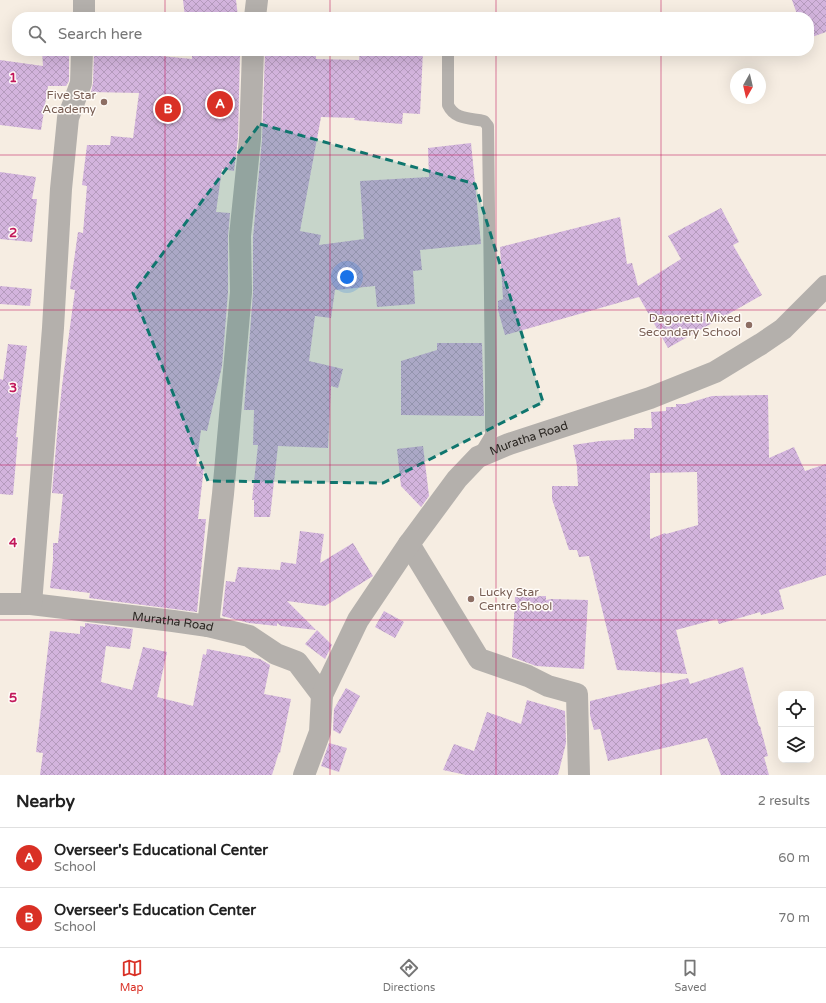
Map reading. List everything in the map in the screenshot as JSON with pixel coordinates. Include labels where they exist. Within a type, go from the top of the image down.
[{"type":"street","points":[[84,0],[84,12]]},
{"type":"street","points":[[256,12],[257,0]]},
{"type":"street","points":[[31,604],[53,328],[61,189],[68,118],[81,83],[82,56]]},
{"type":"street","points":[[208,626],[223,494],[241,292],[240,236],[250,139],[253,56]]},
{"type":"street","name":"Muratha Road","points":[[304,775],[320,732],[322,695],[358,620],[409,544],[457,478],[478,457],[509,444],[650,398],[715,372],[783,329],[826,286]]},
{"type":"street","points":[[409,544],[479,659],[528,676],[548,686],[576,694],[579,775]]},
{"type":"street","name":"Muratha Road","points":[[0,604],[31,604],[208,626],[249,636],[276,654],[297,662],[322,695]]},
{"type":"lane","points":[[448,56],[448,105],[454,115],[484,121],[488,126],[491,435],[478,457]]},
{"type":"highlighted area","points":[[260,124],[475,184],[543,402],[383,483],[208,481],[133,293]]},
{"type":"building","points":[[183,0],[236,0],[237,12],[184,12]]},
{"type":"building","points":[[792,0],[826,0],[826,32],[814,36],[814,12],[796,12]]},
{"type":"building","points":[[42,56],[69,56],[69,81],[66,86],[48,86],[41,130],[0,125],[0,60],[43,66]]},
{"type":"building","points":[[94,56],[161,56],[192,59],[192,56],[240,56],[238,138],[234,171],[222,169],[216,212],[230,213],[228,236],[228,292],[222,366],[207,431],[201,430],[196,466],[204,467],[198,519],[206,519],[197,612],[89,598],[90,593],[50,588],[53,543],[58,543],[63,494],[52,493],[62,386],[75,290],[70,289],[78,232],[83,233],[87,186],[82,185],[87,145],[110,145],[111,136],[133,138],[139,93],[91,92],[93,83]]},
{"type":"building","points":[[265,56],[316,56],[316,59],[359,60],[359,56],[423,56],[420,114],[403,113],[402,124],[354,120],[355,118],[321,117],[300,231],[321,235],[319,245],[364,239],[360,181],[429,177],[428,148],[471,143],[481,244],[420,250],[422,270],[413,271],[415,304],[377,307],[375,286],[335,290],[331,318],[315,316],[309,361],[343,369],[338,388],[331,386],[328,448],[278,446],[270,517],[254,517],[254,500],[252,500],[258,445],[253,445],[254,410],[244,410],[253,293],[253,237],[262,140]]},
{"type":"building","points":[[0,172],[36,177],[32,199],[37,199],[32,242],[0,239]]},
{"type":"building","points":[[721,208],[739,242],[733,245],[762,295],[668,348],[639,297],[505,335],[498,310],[498,301],[503,299],[500,247],[620,217],[627,264],[632,263],[638,286],[681,259],[668,236]]},
{"type":"building","points":[[0,286],[32,289],[30,306],[0,304]]},
{"type":"building","points":[[437,343],[482,343],[484,416],[401,415],[401,361],[437,350]]},
{"type":"building","points":[[8,344],[27,346],[16,437],[18,437],[13,495],[0,494],[0,379],[3,380]]},
{"type":"building","points":[[768,395],[769,458],[794,447],[805,471],[826,464],[826,575],[779,590],[784,609],[761,615],[760,612],[719,624],[717,619],[676,630],[687,674],[617,670],[589,556],[579,557],[577,550],[569,550],[552,499],[552,486],[578,486],[577,466],[573,445],[600,441],[634,439],[634,428],[652,428],[651,412],[666,411],[666,407],[676,407],[676,404],[685,404],[712,396]],"holes":[[[697,472],[698,525],[666,534],[665,533],[650,539],[650,473]]]},
{"type":"building","points":[[423,446],[429,496],[421,507],[401,486],[397,449]]},
{"type":"building","points":[[300,531],[324,534],[320,563],[353,543],[373,576],[325,606],[287,601],[316,630],[281,626],[277,623],[277,626],[249,623],[222,616],[226,581],[235,582],[238,567],[280,570],[281,562],[296,564]]},
{"type":"building","points":[[546,596],[546,600],[588,600],[584,669],[536,666],[512,657],[515,597]]},
{"type":"building","points":[[384,611],[404,622],[395,638],[375,627]]},
{"type":"building","points":[[85,623],[133,629],[130,649],[106,646],[101,682],[132,690],[143,647],[167,652],[157,697],[193,706],[203,654],[206,655],[207,649],[260,659],[270,665],[264,694],[291,699],[280,753],[279,752],[272,775],[40,775],[43,753],[36,752],[50,631],[80,634],[80,626],[85,627]]},
{"type":"building","points":[[317,630],[332,645],[325,659],[305,644]]},
{"type":"building","points":[[743,667],[768,756],[764,757],[769,775],[721,775],[707,738],[608,761],[600,729],[594,730],[590,715],[590,701],[688,678],[690,684]]},
{"type":"building","points":[[346,688],[360,696],[340,734],[333,730],[334,709]]},
{"type":"building","points":[[527,700],[565,711],[566,743],[558,775],[466,775],[443,770],[454,744],[474,751],[487,712],[521,724]]},
{"type":"building","points":[[329,743],[347,748],[339,772],[321,766]]},
{"type":"place","name":"Five Star Academy","points":[[104,102]]},
{"type":"place","name":"Overseer's Educational Center","points":[[220,104]]},
{"type":"place","name":"Overseer's Education Center","points":[[168,109]]},
{"type":"place","name":"Dagoretti Mixed Secondary School","points":[[749,325]]},
{"type":"place","name":"Lucky Star Centre Shool","points":[[471,599]]}]
